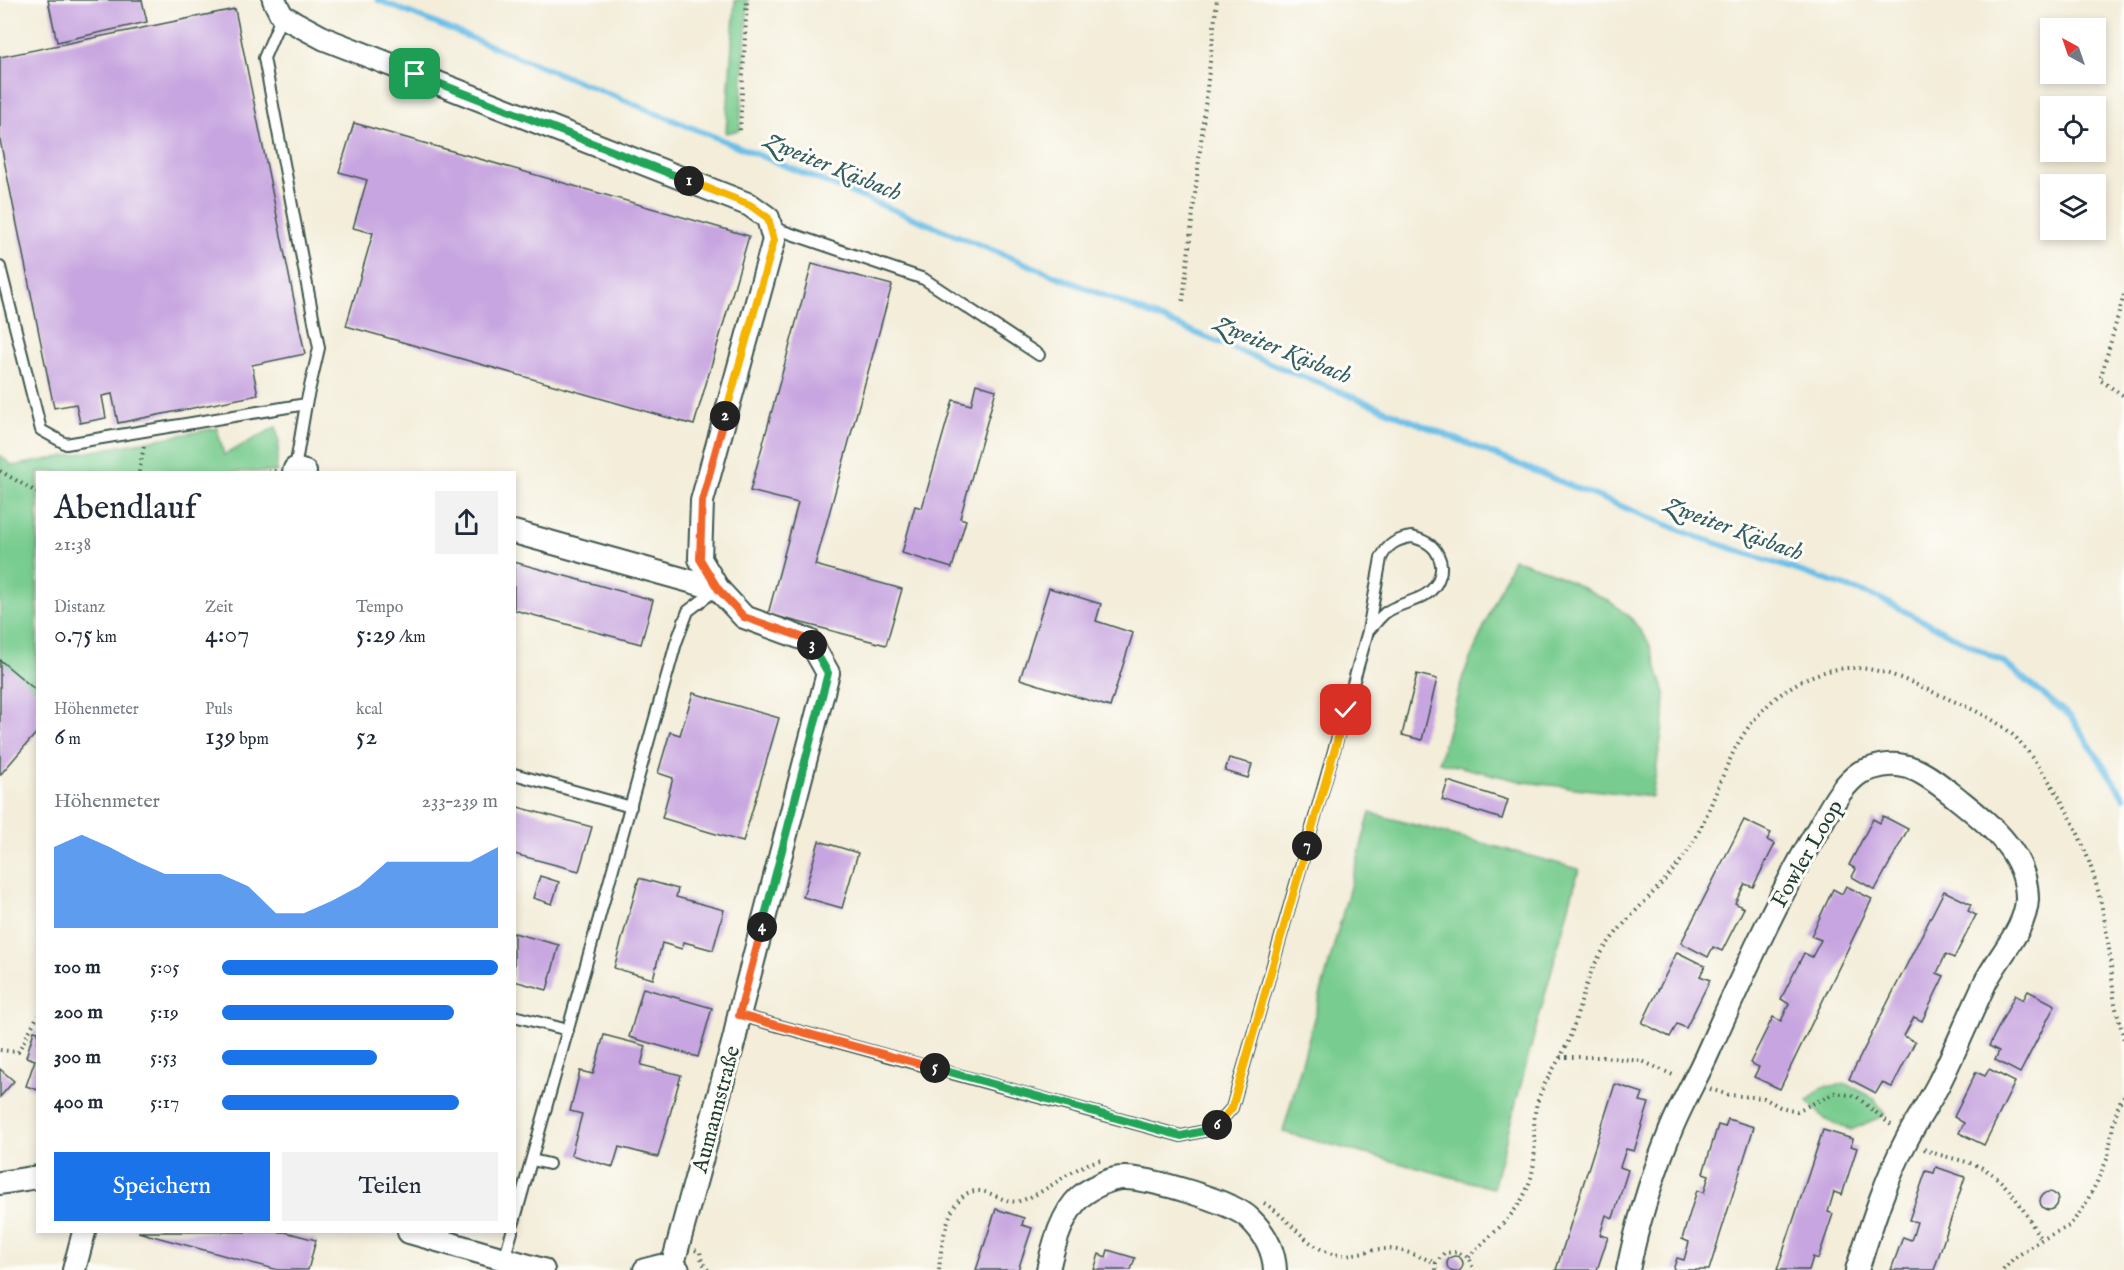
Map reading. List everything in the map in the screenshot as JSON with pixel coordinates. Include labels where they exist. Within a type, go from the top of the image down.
[{"type":"street","points":[[278,8],[325,39],[750,205],[768,218],[774,240],[702,501],[700,559],[718,589]]},
{"type":"street","points":[[516,533],[718,589]]},
{"type":"street","name":"Aumannstraße","points":[[675,1269],[682,1203],[735,1036],[828,673],[810,640],[744,617],[718,589]]},
{"type":"street","name":"Fowler Loop","points":[[1628,1270],[1634,1239],[1680,1107],[1771,914],[1839,794],[1862,772],[1888,763],[1912,767],[1933,779],[2009,844],[2018,860],[2027,900],[2023,918],[2017,930],[1987,980],[1938,1084],[1906,1140],[1873,1222],[1857,1270]]},
{"type":"street","points":[[0,1183],[36,1176]]},
{"type":"street","points":[[1048,1270],[1069,1209],[1083,1194],[1101,1184],[1121,1178],[1142,1179],[1182,1189],[1229,1206],[1248,1217],[1265,1237],[1275,1258],[1275,1270]]},
{"type":"street","points":[[74,1270],[84,1233]]},
{"type":"street","points":[[413,1233],[543,1270]]},
{"type":"street","points":[[645,1270],[660,1266],[675,1269]]},
{"type":"lane","points":[[278,8],[264,58],[319,348],[306,404],[298,471]]},
{"type":"lane","points":[[771,227],[924,279],[1039,355]]},
{"type":"lane","points":[[0,267],[41,430],[66,444],[306,404]]},
{"type":"lane","points":[[739,1015],[1181,1136],[1213,1129],[1232,1108],[1368,631],[1381,558],[1385,550],[1402,538],[1412,537],[1431,545],[1441,563],[1441,573],[1437,583],[1422,597],[1385,613],[1368,631]]},
{"type":"lane","points":[[516,1215],[676,643],[688,611],[718,589]]},
{"type":"lane","points":[[516,775],[631,807]]},
{"type":"lane","points":[[516,1017],[568,1030]]},
{"type":"lane","points":[[532,1160],[549,1164]]},
{"type":"lane","points":[[504,1259],[512,1233]]},
{"type":"path","points":[[740,129],[747,0]]},
{"type":"path","points":[[1183,301],[1218,0]]},
{"type":"path","points":[[2124,295],[2100,380],[2124,396]]},
{"type":"path","points":[[139,471],[145,439]]},
{"type":"path","points":[[0,471],[36,492]]},
{"type":"path","points":[[0,1050],[18,1052],[36,1019]]},
{"type":"path","points":[[1559,1057],[1642,1061],[1729,1095],[1764,1098],[1780,1107],[1797,1111],[1835,1093],[1856,1096],[1906,1140],[1940,1157],[1975,1164],[1996,1176],[2028,1218],[2041,1240]]},
{"type":"path","points":[[2003,1270],[2013,1259],[2041,1240],[2069,1226],[2082,1210],[2108,1157],[2113,1125],[2124,1096]]},
{"type":"path","points":[[1436,1270],[1436,1263],[1444,1253],[1457,1252],[1468,1257],[1474,1270]]},
{"type":"green space","points":[[735,0],[748,0],[740,130],[726,133]]},
{"type":"green space","points":[[276,427],[279,442],[276,471],[36,471],[36,692],[0,663],[0,455],[13,466],[217,428],[224,455]]},
{"type":"green space","points":[[1513,559],[1549,571],[1609,601],[1632,619],[1649,643],[1665,693],[1664,719],[1652,797],[1524,782],[1439,762],[1463,676]]},
{"type":"green space","points":[[1370,813],[1579,869],[1493,1188],[1283,1132]]},
{"type":"green space","points":[[1847,1084],[1874,1098],[1885,1115],[1851,1130],[1826,1120],[1807,1101],[1823,1087]]},
{"type":"building","points":[[48,0],[142,0],[147,22],[57,42]]},
{"type":"building","points":[[235,9],[305,354],[252,365],[258,395],[118,423],[112,394],[102,396],[106,418],[80,423],[76,404],[54,408],[0,140],[0,57]]},
{"type":"building","points":[[354,123],[749,236],[694,425],[346,326],[373,233],[353,228],[367,180],[339,172]]},
{"type":"building","points":[[812,264],[892,285],[815,565],[902,589],[886,645],[768,614],[798,503],[750,491]]},
{"type":"building","points":[[976,384],[996,390],[960,518],[966,520],[952,568],[902,553],[915,506],[922,508],[953,400],[971,405]]},
{"type":"building","points":[[516,563],[653,600],[641,644],[516,611]]},
{"type":"building","points":[[1049,588],[1101,604],[1096,621],[1133,633],[1110,707],[1020,679]]},
{"type":"building","points":[[0,660],[36,690],[36,733],[0,775]]},
{"type":"building","points":[[1417,674],[1437,679],[1422,740],[1402,735]]},
{"type":"building","points":[[693,693],[779,718],[743,842],[662,818],[673,778],[658,773],[670,732],[680,735]]},
{"type":"building","points":[[1229,758],[1252,764],[1248,778],[1225,771]]},
{"type":"building","points":[[1448,781],[1508,800],[1502,819],[1442,800]]},
{"type":"building","points":[[516,807],[592,827],[579,871],[516,855]]},
{"type":"building","points":[[1883,816],[1908,829],[1875,890],[1852,877],[1856,869],[1849,865],[1873,819],[1880,823]]},
{"type":"building","points":[[1744,820],[1771,833],[1767,840],[1775,844],[1753,887],[1745,884],[1735,903],[1744,908],[1722,951],[1713,947],[1708,957],[1681,943]]},
{"type":"building","points":[[819,841],[858,853],[842,908],[803,897]]},
{"type":"building","points":[[540,876],[559,882],[552,904],[533,898]]},
{"type":"building","points":[[639,878],[678,889],[676,897],[724,910],[713,950],[684,942],[682,949],[662,943],[653,979],[614,968]]},
{"type":"building","points":[[1846,886],[1872,899],[1780,1089],[1754,1077],[1759,1067],[1750,1063],[1773,1017],[1781,1021],[1789,1004],[1781,999],[1804,953],[1812,957],[1821,940],[1811,936],[1833,889],[1842,894]]},
{"type":"building","points":[[1944,891],[1971,904],[1968,911],[1976,915],[1954,958],[1946,954],[1937,973],[1944,976],[1922,1021],[1914,1017],[1904,1036],[1915,1042],[1892,1087],[1882,1083],[1876,1093],[1849,1079]]},
{"type":"building","points":[[516,934],[559,945],[547,990],[516,982]]},
{"type":"building","points":[[1677,952],[1705,966],[1700,976],[1710,980],[1686,1028],[1677,1024],[1670,1037],[1642,1023]]},
{"type":"building","points":[[643,988],[712,1008],[698,1057],[629,1037]]},
{"type":"building","points":[[2028,991],[2055,1005],[2020,1073],[1995,1060],[1999,1051],[1989,1046],[2015,995],[2023,1000]]},
{"type":"building","points":[[34,1031],[36,1032],[36,1089],[26,1086],[35,1060],[26,1057]]},
{"type":"building","points":[[604,1035],[646,1046],[641,1065],[681,1075],[658,1157],[619,1147],[613,1167],[571,1155],[582,1114],[570,1111],[580,1071],[593,1074]]},
{"type":"building","points":[[0,1069],[14,1081],[0,1097]]},
{"type":"building","points":[[1989,1069],[2015,1082],[1984,1145],[1959,1133],[1964,1123],[1954,1117],[1976,1072],[1985,1076]]},
{"type":"building","points":[[1615,1084],[1643,1093],[1640,1101],[1649,1103],[1634,1151],[1626,1149],[1620,1167],[1628,1170],[1613,1218],[1606,1215],[1600,1235],[1608,1237],[1597,1270],[1556,1270]]},
{"type":"building","points":[[1728,1119],[1754,1127],[1709,1270],[1673,1270],[1677,1258],[1684,1260],[1689,1242],[1682,1239],[1697,1190],[1704,1193],[1709,1175],[1703,1173],[1718,1125],[1725,1127]]},
{"type":"building","points":[[1823,1130],[1853,1139],[1851,1146],[1857,1148],[1842,1195],[1834,1192],[1828,1212],[1833,1214],[1818,1259],[1813,1257],[1809,1270],[1777,1270]]},
{"type":"building","points":[[1936,1167],[1965,1177],[1934,1270],[1891,1270],[1903,1237],[1911,1240],[1913,1235],[1917,1222],[1909,1220],[1926,1171],[1934,1173]]},
{"type":"building","points":[[2045,1192],[2053,1192],[2058,1197],[2056,1208],[2045,1210],[2040,1205],[2040,1197]]},
{"type":"building","points":[[996,1209],[1024,1218],[1022,1225],[1032,1228],[1018,1270],[976,1270]]},
{"type":"building","points":[[142,1233],[289,1233],[316,1240],[308,1270],[278,1270]]},
{"type":"building","points":[[1108,1250],[1135,1258],[1131,1270],[1094,1270],[1099,1254],[1106,1257]]},
{"type":"building","points":[[1455,1256],[1461,1258],[1461,1270],[1449,1270],[1447,1264],[1449,1258]]},
{"type":"waterway","name":"Zweiter Käsbach","points":[[378,0],[1692,535],[1879,598],[2003,662],[2071,717],[2124,797]]},
{"type":"route","points":[[415,74],[750,205],[768,218],[774,240],[702,501],[700,559],[718,589],[744,617],[810,640],[828,673],[739,1015],[1181,1136],[1213,1129],[1232,1108],[1346,710]]}]
